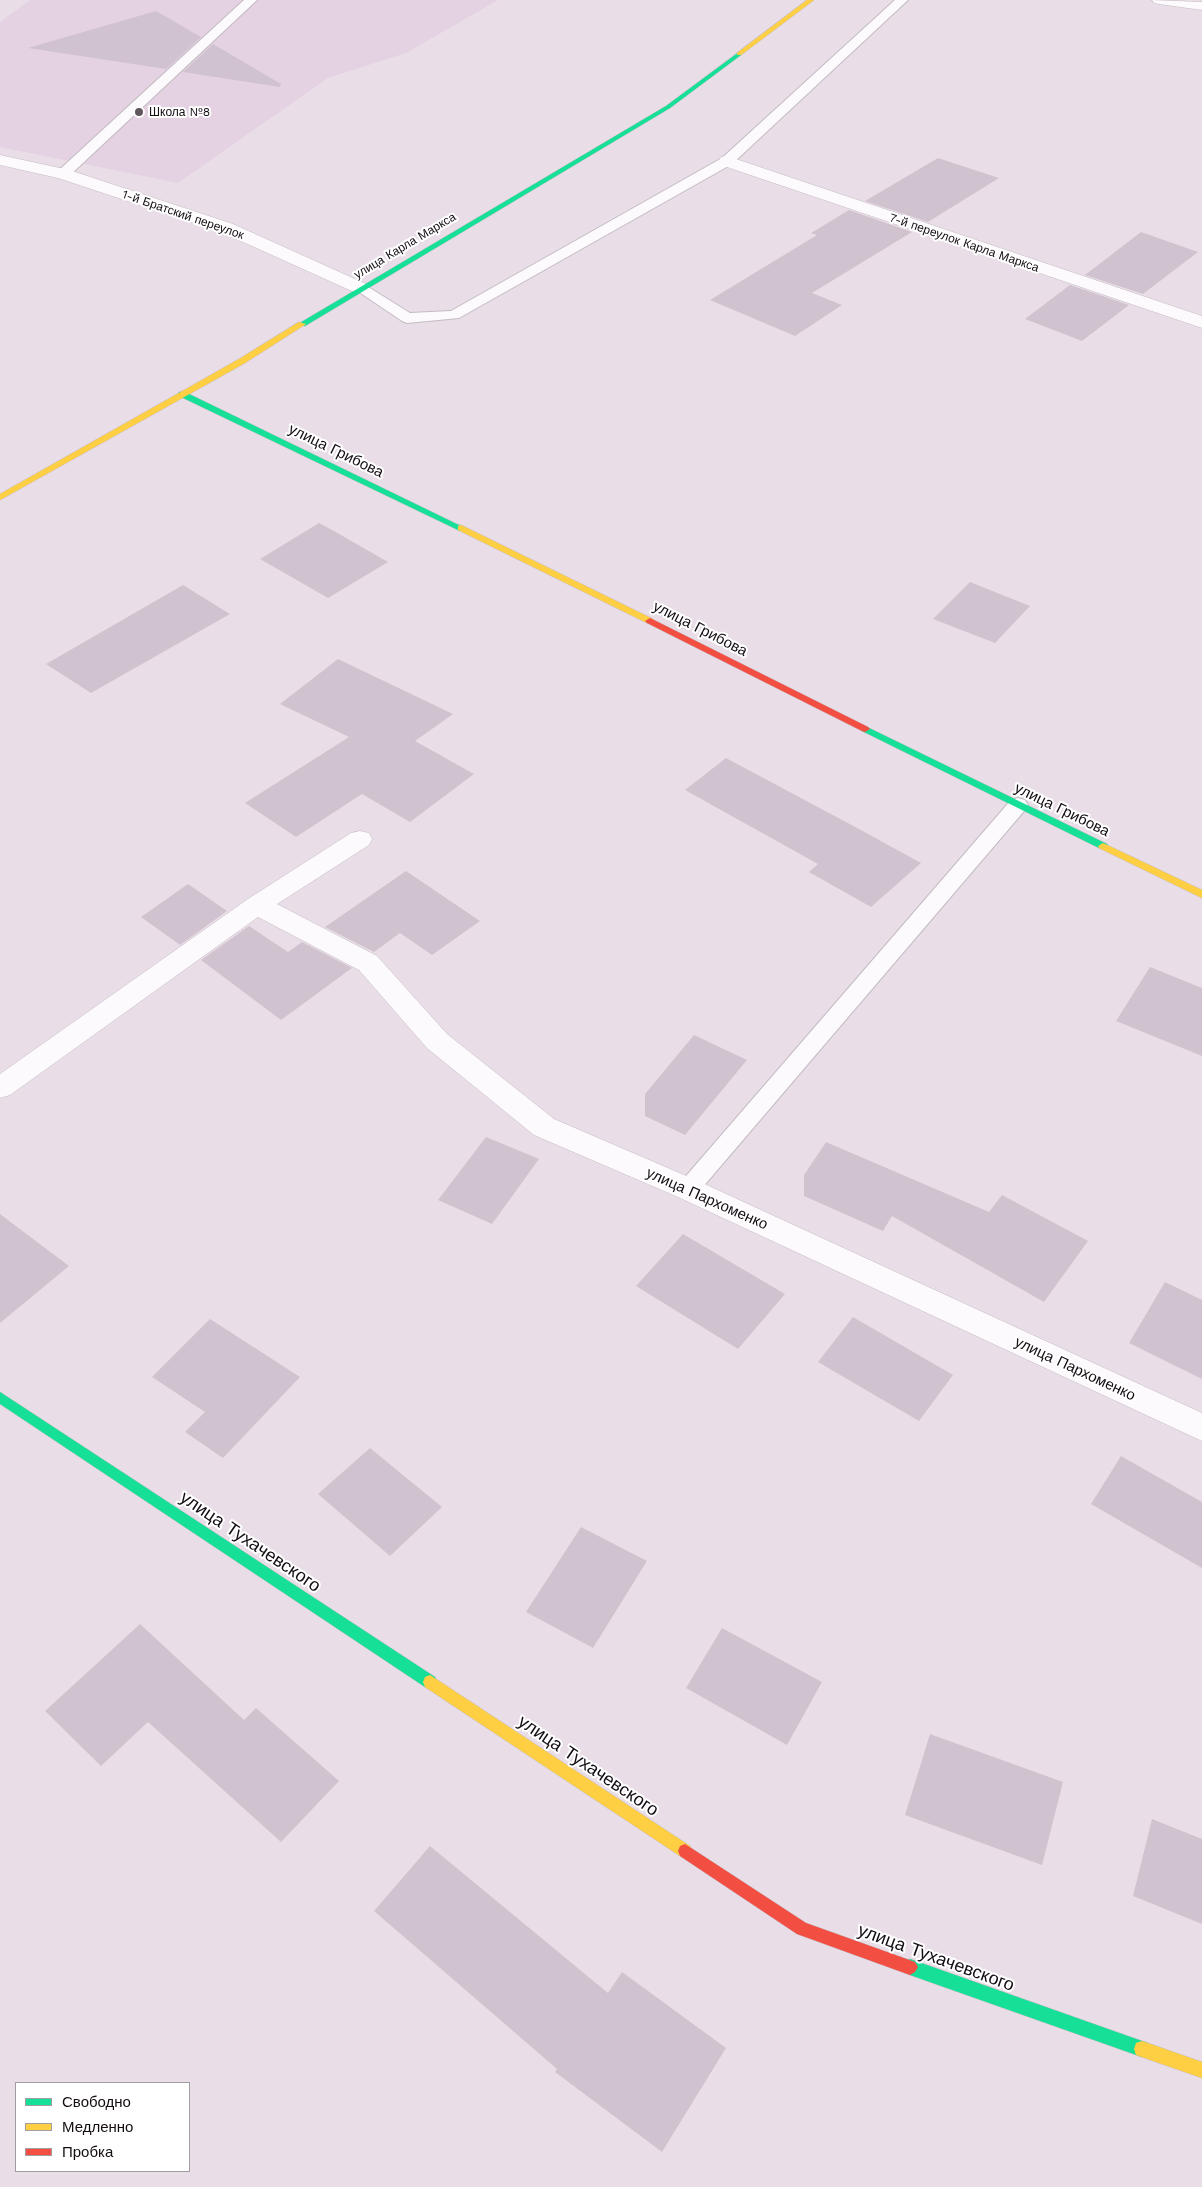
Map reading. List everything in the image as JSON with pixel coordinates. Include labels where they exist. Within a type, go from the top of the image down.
[{"type":"street","name":"улица Карла Маркса","points":[[0,497],[242,361],[360,288],[668,107],[811,0]]},
{"type":"street","points":[[1159,0],[1202,6]]},
{"type":"street","name":"1-й Братский переулок","points":[[0,160],[63,174],[227,228],[360,288]]},
{"type":"street","name":"7-й переулок Карла Маркса","points":[[727,161],[1202,322]]},
{"type":"street","name":"улица Грибова","points":[[182,394],[536,564],[1018,805],[1202,894]]},
{"type":"street","points":[[0,1088],[257,905],[360,839]]},
{"type":"street","name":"улица Пархоменко","points":[[257,905],[368,963],[437,1041],[544,1127],[688,1189],[1202,1428]]},
{"type":"street","name":"улица Тухачевского","points":[[0,1398],[802,1928],[1202,2070]]},
{"type":"lane","points":[[63,174],[251,0]]},
{"type":"lane","points":[[360,288],[407,318],[454,315],[727,161],[902,0]]},
{"type":"lane","points":[[688,1189],[1018,805]]},
{"type":"shaded area","name":"Школа №8","points":[[30,0],[498,0],[406,53],[328,78],[178,183],[0,147],[0,22]]},
{"type":"building","points":[[156,11],[201,37],[166,69],[28,48]]},
{"type":"building","points":[[213,44],[281,84],[280,87],[183,72]]},
{"type":"building","points":[[938,158],[999,178],[928,222],[865,201]]},
{"type":"building","points":[[849,210],[912,232],[812,293],[842,305],[795,336],[710,300],[817,235],[811,233]]},
{"type":"building","points":[[1141,232],[1198,252],[1143,294],[1085,275]]},
{"type":"building","points":[[1070,285],[1129,305],[1082,341],[1025,319]]},
{"type":"building","points":[[319,523],[388,562],[328,598],[260,559]]},
{"type":"building","points":[[970,582],[1030,606],[995,643],[933,619]]},
{"type":"building","points":[[183,585],[230,614],[91,693],[46,664]]},
{"type":"building","points":[[338,659],[453,714],[415,741],[474,774],[410,822],[362,794],[296,837],[245,803],[349,737],[280,704]]},
{"type":"building","points":[[726,758],[921,863],[871,907],[809,872],[818,864],[685,790]]},
{"type":"building","points":[[406,871],[480,921],[432,955],[400,933],[374,952],[325,927]]},
{"type":"building","points":[[188,884],[227,911],[180,945],[141,917]]},
{"type":"building","points":[[249,926],[288,952],[302,942],[352,968],[281,1020],[201,960]]},
{"type":"building","points":[[1150,967],[1202,988],[1202,1056],[1116,1021]]},
{"type":"building","points":[[694,1035],[747,1060],[685,1135],[645,1116],[645,1094]]},
{"type":"building","points":[[486,1137],[539,1159],[492,1224],[438,1200]]},
{"type":"building","points":[[826,1142],[989,1212],[1002,1195],[1088,1241],[1044,1302],[892,1216],[883,1231],[804,1196],[804,1175]]},
{"type":"building","points":[[0,1214],[69,1266],[0,1323]]},
{"type":"building","points":[[683,1234],[785,1294],[738,1349],[636,1286]]},
{"type":"building","points":[[1165,1282],[1202,1300],[1202,1379],[1129,1343]]},
{"type":"building","points":[[853,1317],[953,1375],[919,1421],[818,1362]]},
{"type":"building","points":[[210,1319],[300,1377],[223,1458],[185,1432],[205,1412],[152,1377]]},
{"type":"building","points":[[370,1448],[442,1507],[390,1556],[318,1494]]},
{"type":"building","points":[[1121,1456],[1202,1502],[1202,1568],[1091,1504]]},
{"type":"building","points":[[581,1527],[647,1561],[593,1648],[526,1612]]},
{"type":"building","points":[[140,1624],[244,1720],[256,1708],[339,1781],[281,1842],[148,1722],[101,1766],[45,1711]]},
{"type":"building","points":[[722,1628],[822,1682],[787,1745],[686,1688]]},
{"type":"building","points":[[930,1734],[1063,1782],[1042,1865],[905,1815]]},
{"type":"building","points":[[1152,1819],[1202,1839],[1202,1924],[1133,1896]]},
{"type":"building","points":[[430,1846],[608,1993],[622,1972],[726,2048],[662,2152],[555,2072],[557,2069],[374,1911]]},
{"type":"traffic: fast","points":[[302,324],[668,107],[739,54]]},
{"type":"traffic: fast","points":[[182,394],[461,528]]},
{"type":"traffic: fast","points":[[865,729],[1103,846]]},
{"type":"traffic: fast","points":[[0,1397],[430,1682]]},
{"type":"traffic: fast","points":[[910,1967],[1142,2049]]},
{"type":"traffic: slow","points":[[739,54],[811,0]]},
{"type":"traffic: slow","points":[[0,497],[242,361],[302,324]]},
{"type":"traffic: slow","points":[[461,528],[650,621]]},
{"type":"traffic: slow","points":[[1103,846],[1202,894]]},
{"type":"traffic: slow","points":[[430,1682],[685,1851]]},
{"type":"traffic: slow","points":[[1142,2049],[1202,2070]]},
{"type":"traffic: jam","points":[[650,621],[865,729]]},
{"type":"traffic: jam","points":[[685,1851],[802,1929],[910,1967]]},
{"type":"place","name":"Школа №8","points":[[139,112]]}]
